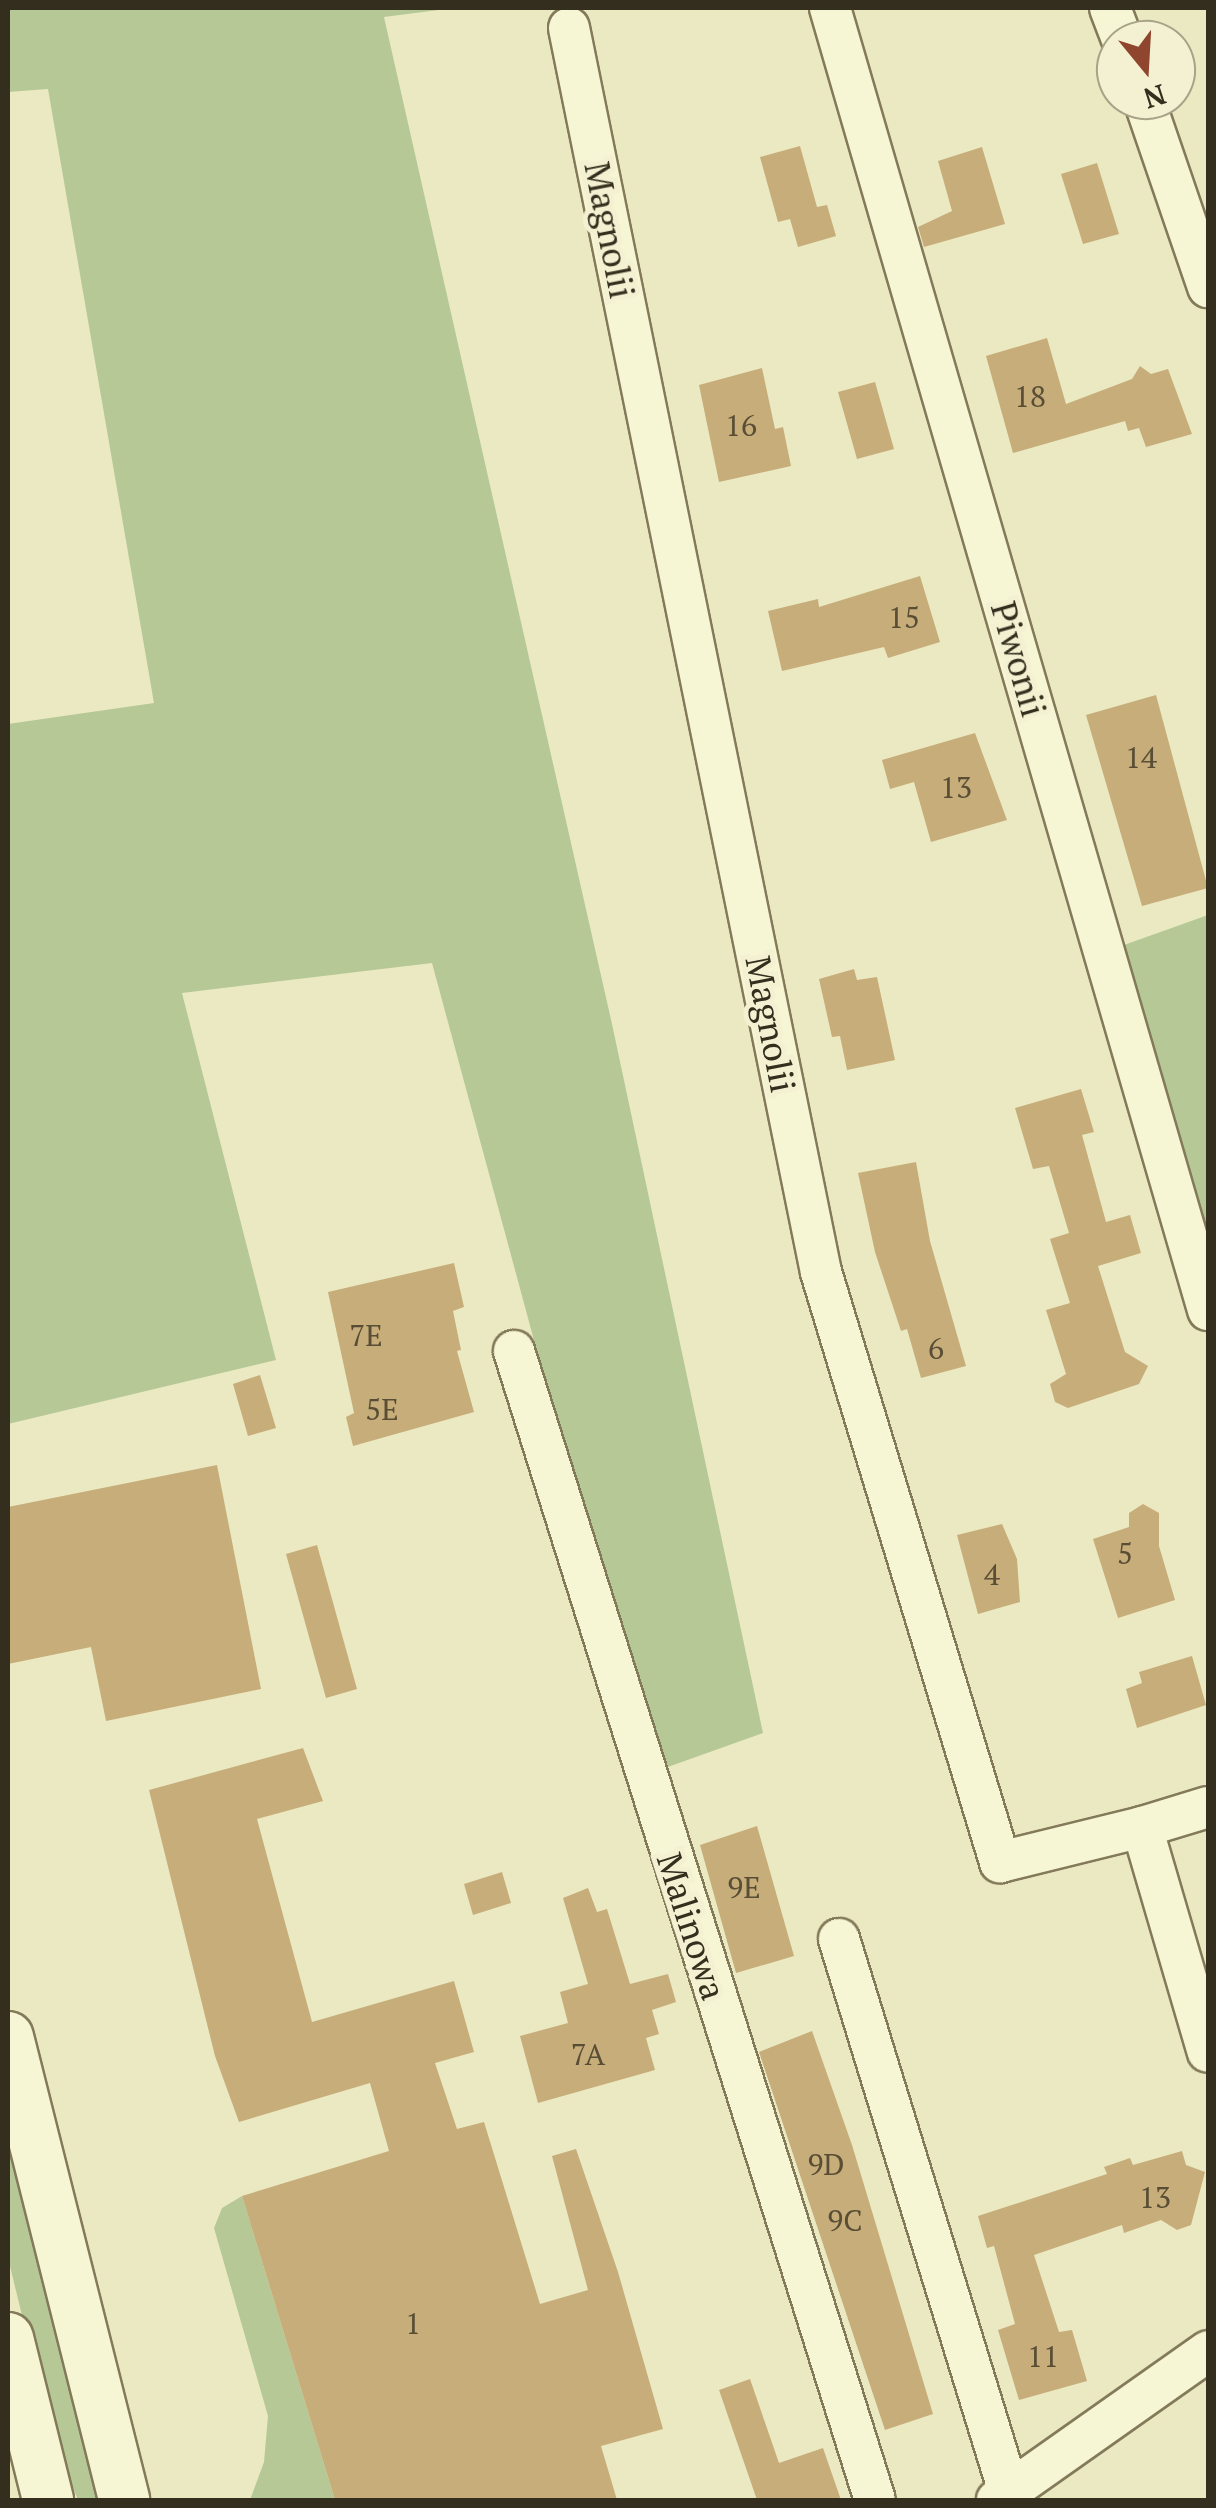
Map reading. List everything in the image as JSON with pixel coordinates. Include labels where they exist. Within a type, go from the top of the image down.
[{"type":"street","name":"Piwonii","points":[[830,8],[1208,1310]]},
{"type":"street","name":"Magnolii","points":[[569,28],[821,1272],[1000,1862],[1142,1827]]},
{"type":"street","points":[[1151,120],[1208,287]]},
{"type":"street","name":"Malinowa","points":[[514,1351],[652,1802],[875,2500]]},
{"type":"street","points":[[1208,1806],[1142,1827],[1208,2052]]},
{"type":"street","points":[[839,1939],[1003,2496],[1208,2351]]},
{"type":"street","points":[[8,2037],[124,2500]]},
{"type":"street","points":[[8,2338],[48,2500]]},
{"type":"green space","points":[[8,8],[454,8],[384,17],[612,1024],[763,1733],[651,1773],[432,963],[182,993],[276,1360],[8,1424],[8,724],[154,703],[48,89],[8,92]]},
{"type":"green space","points":[[1208,915],[1208,1238],[1124,945]]},
{"type":"green space","points":[[8,2123],[102,2500],[78,2500],[49,2426],[8,2258]]},
{"type":"green space","points":[[242,2196],[335,2500],[250,2500],[264,2462],[268,2416],[214,2228],[222,2208]]},
{"type":"building","points":[[800,146],[817,207],[827,205],[836,236],[798,247],[790,219],[778,222],[760,157]]},
{"type":"building","points":[[982,147],[1005,224],[924,247],[918,227],[952,211],[938,161]]},
{"type":"building","points":[[1097,163],[1119,234],[1083,244],[1061,174]]},
{"type":"building","points":[[1047,338],[1066,404],[1132,379],[1140,366],[1151,374],[1168,369],[1192,434],[1146,447],[1139,428],[1128,431],[1125,421],[1013,453],[986,356]]},
{"type":"building","points":[[762,368],[775,429],[783,427],[791,466],[719,482],[699,385]]},
{"type":"building","points":[[875,382],[894,449],[857,459],[838,392]]},
{"type":"building","points":[[920,576],[940,642],[888,658],[884,647],[782,671],[768,611],[818,599],[819,607]]},
{"type":"building","points":[[1156,695],[1208,888],[1142,906],[1086,715]]},
{"type":"building","points":[[975,733],[1007,820],[931,842],[914,782],[890,789],[882,760]]},
{"type":"building","points":[[854,969],[857,980],[877,977],[895,1060],[847,1070],[840,1036],[832,1037],[819,979]]},
{"type":"building","points":[[1081,1089],[1094,1132],[1082,1135],[1106,1222],[1130,1215],[1141,1253],[1098,1266],[1125,1352],[1148,1366],[1139,1384],[1068,1408],[1055,1402],[1050,1384],[1066,1374],[1046,1310],[1070,1303],[1050,1239],[1069,1233],[1049,1166],[1033,1169],[1015,1108]]},
{"type":"building","points":[[916,1162],[930,1241],[966,1366],[921,1378],[907,1329],[901,1331],[875,1252],[858,1173]]},
{"type":"building","points":[[454,1263],[464,1307],[453,1311],[461,1350],[457,1351],[474,1412],[353,1446],[346,1417],[354,1413],[328,1292]]},
{"type":"building","points":[[260,1375],[276,1428],[248,1436],[233,1384]]},
{"type":"building","points":[[217,1465],[261,1689],[106,1721],[91,1647],[8,1664],[8,1507]]},
{"type":"building","points":[[1143,1504],[1159,1513],[1159,1546],[1175,1600],[1118,1618],[1093,1539],[1129,1527],[1129,1513]]},
{"type":"building","points":[[1002,1524],[1017,1559],[1020,1602],[978,1614],[957,1535]]},
{"type":"building","points":[[317,1545],[357,1689],[326,1698],[286,1554]]},
{"type":"building","points":[[1192,1656],[1206,1705],[1137,1728],[1126,1689],[1142,1683],[1139,1672]]},
{"type":"building","points":[[303,1748],[323,1801],[257,1819],[312,2022],[454,1981],[474,2052],[435,2063],[457,2129],[484,2122],[540,2304],[588,2290],[552,2156],[576,2149],[618,2272],[663,2429],[601,2446],[617,2500],[335,2500],[242,2196],[389,2151],[370,2083],[239,2122],[215,2056],[149,1790]]},
{"type":"building","points":[[757,1826],[794,1956],[736,1973],[700,1845]]},
{"type":"building","points":[[502,1872],[511,1903],[473,1915],[464,1884]]},
{"type":"building","points":[[588,1888],[597,1912],[607,1909],[630,1984],[668,1974],[676,2002],[652,2010],[659,2034],[646,2038],[655,2070],[538,2103],[520,2036],[568,2023],[560,1992],[588,1984],[563,1898]]},
{"type":"building","points":[[812,2031],[852,2145],[933,2414],[885,2430],[759,2052]]},
{"type":"building","points":[[1182,2151],[1186,2165],[1205,2172],[1191,2225],[1177,2230],[1161,2220],[1124,2233],[1122,2225],[1034,2255],[1059,2332],[1072,2330],[1087,2381],[1019,2400],[998,2330],[1015,2324],[994,2246],[987,2248],[978,2216],[1107,2174],[1104,2167],[1130,2158],[1133,2165]]},
{"type":"building","points":[[750,2379],[779,2463],[823,2448],[841,2500],[757,2500],[719,2390]]}]
